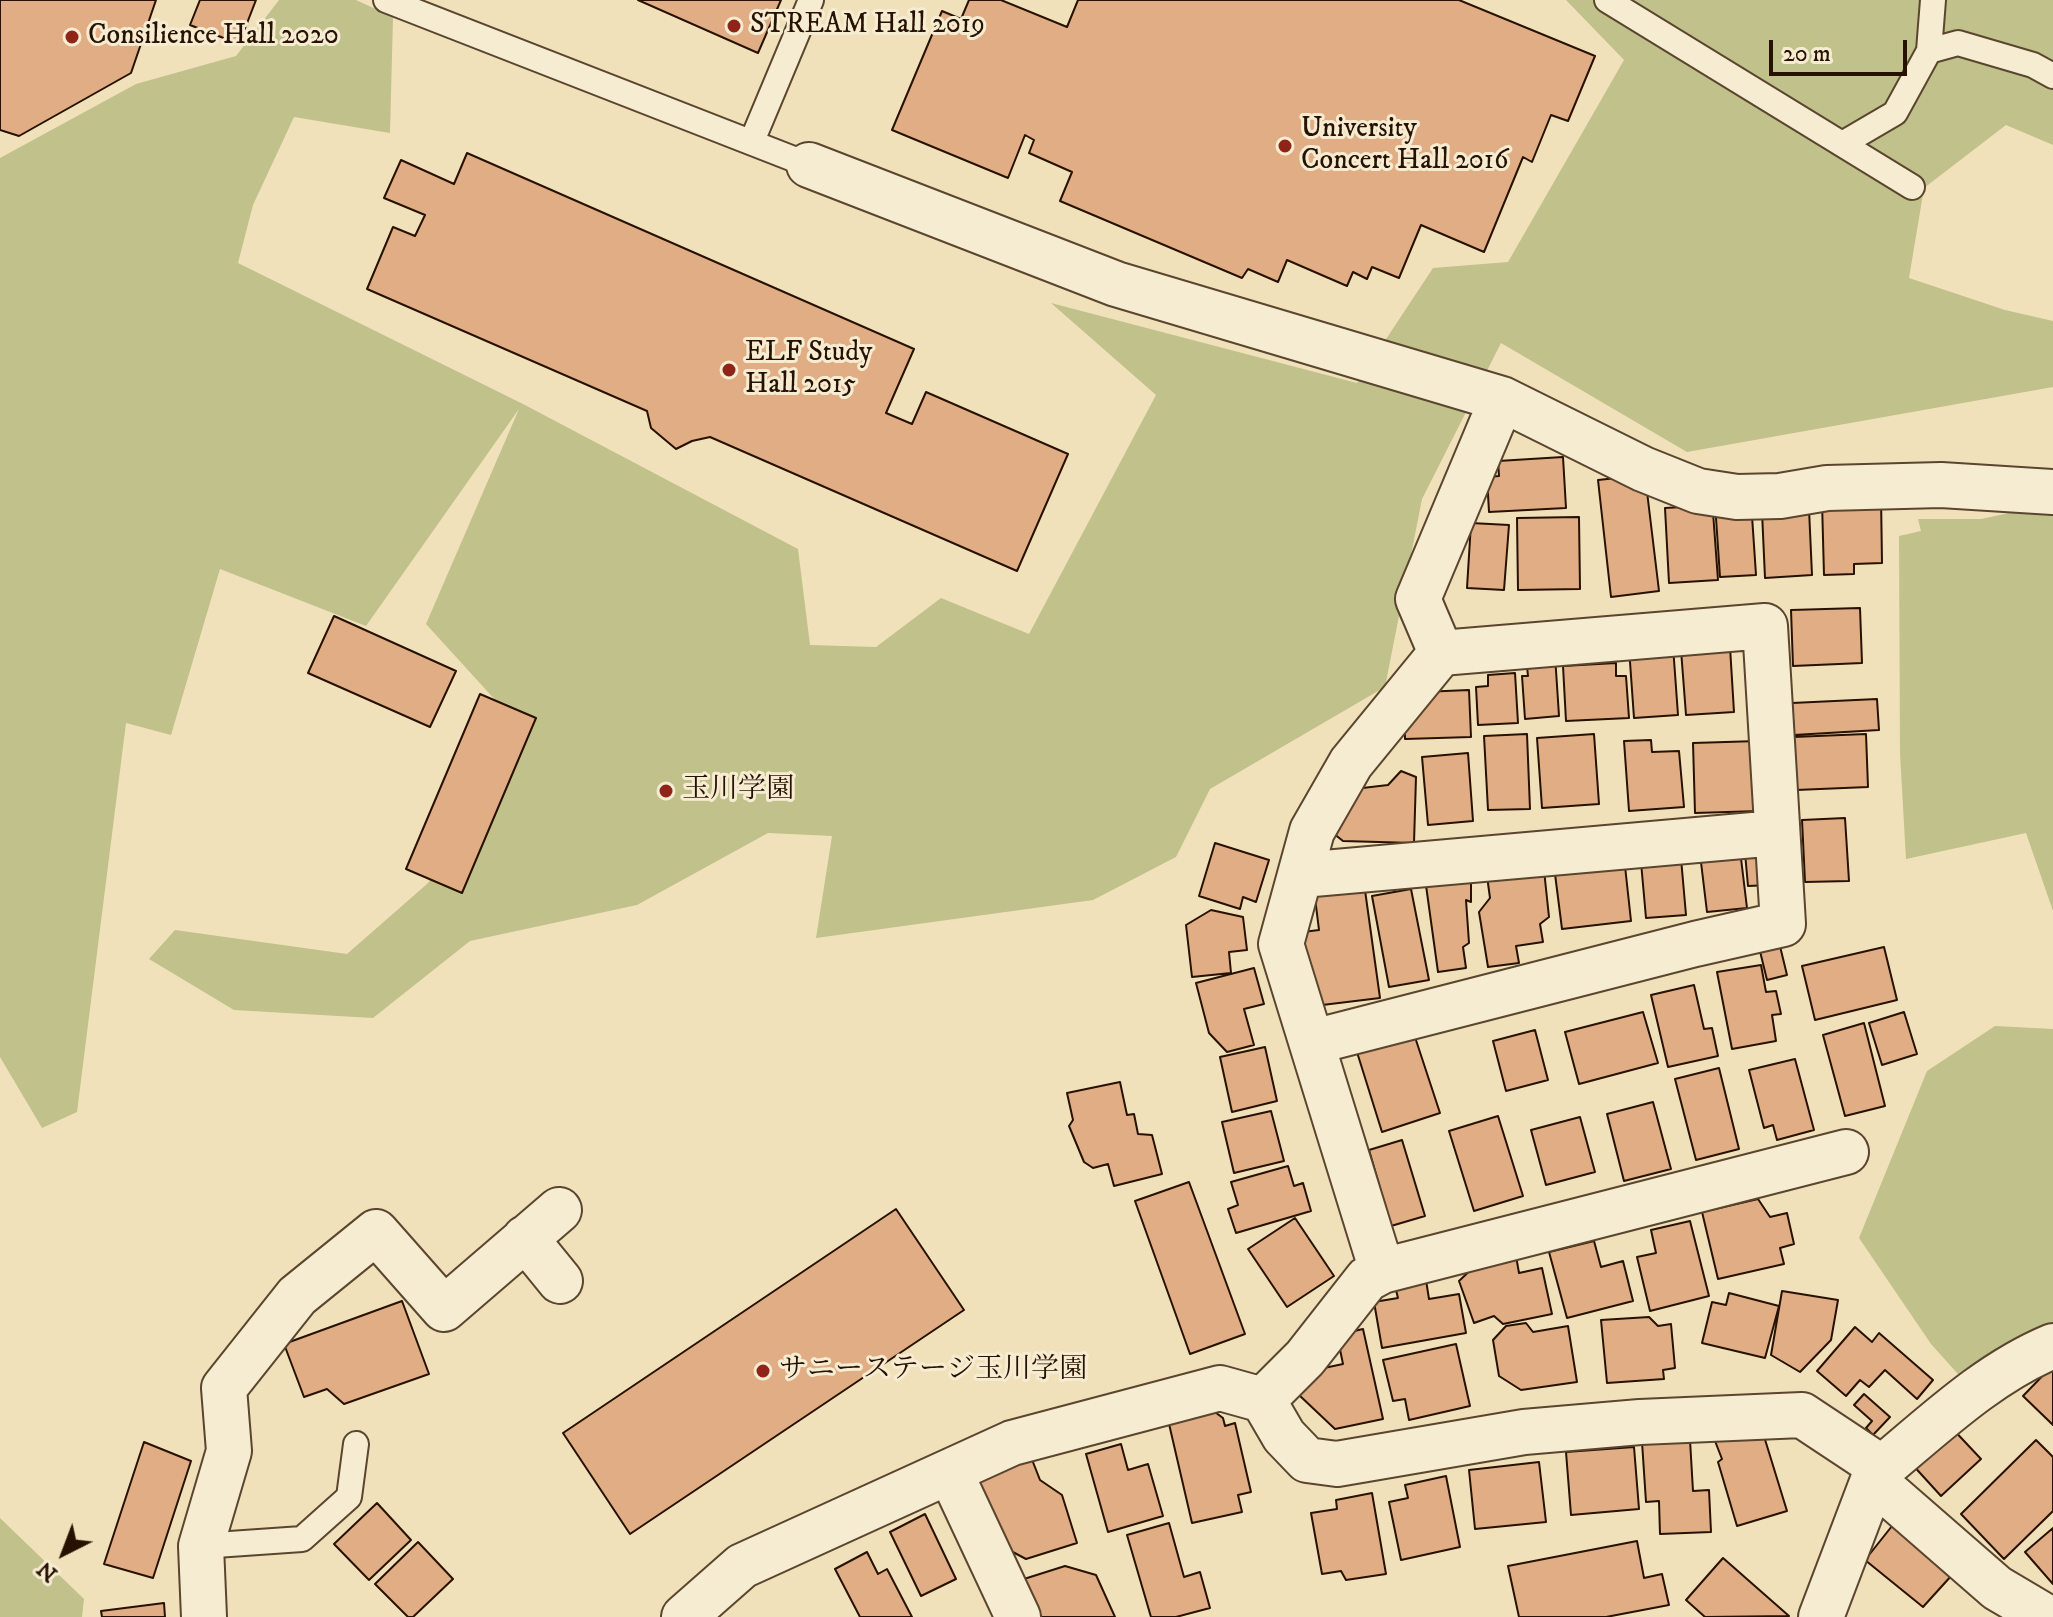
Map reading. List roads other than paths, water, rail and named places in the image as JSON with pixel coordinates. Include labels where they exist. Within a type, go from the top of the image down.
[{"type":"street","points":[[809,165],[1116,284],[1502,399],[1643,469],[1698,491],[1737,497],[1780,496],[1827,488],[1941,485],[2053,492]]},
{"type":"street","points":[[1441,653],[1418,599],[1502,399]]},
{"type":"street","points":[[1313,1042],[1783,924],[1765,626],[1441,653],[1351,763],[1312,831],[1281,944],[1382,1271]]},
{"type":"street","points":[[1302,875],[1776,833]]},
{"type":"street","points":[[1263,1400],[1305,1358],[1367,1279],[1382,1271],[1846,1152]]},
{"type":"street","points":[[204,1617],[201,1546],[229,1451],[224,1388],[297,1296],[376,1232],[444,1309],[559,1210]]},
{"type":"street","points":[[525,1238],[560,1281]]},
{"type":"street","points":[[1821,1617],[1878,1474],[1991,1380],[2053,1346]]},
{"type":"street","points":[[684,1617],[742,1566],[1012,1443],[1220,1388],[1263,1400],[1284,1436],[1307,1460],[1337,1464],[1524,1432],[1640,1422],[1802,1415],[1878,1474],[1997,1588],[2046,1617]]},
{"type":"street","points":[[950,1472],[1018,1617]]},
{"type":"lane","points":[[386,0],[809,165]]},
{"type":"lane","points":[[752,141],[811,0]]},
{"type":"lane","points":[[1607,0],[1912,187]]},
{"type":"lane","points":[[1842,144],[1895,113],[1929,51],[1933,0]]},
{"type":"lane","points":[[1929,51],[1958,43],[2033,65],[2053,76]]},
{"type":"lane","points":[[201,1546],[302,1539],[349,1497],[356,1444]]},
{"type":"place","name":"STREAM Hall 2019","points":[[734,26]]},
{"type":"place","name":"Consilience Hall 2020","points":[[72,37]]},
{"type":"place","name":"University Concert Hall 2016","points":[[1285,146]]},
{"type":"place","name":"ELF Study Hall 2015","points":[[729,370]]},
{"type":"place","name":"玉川学園","points":[[666,791]]},
{"type":"place","name":"サニーステージ玉川学園","points":[[763,1371]]}]
